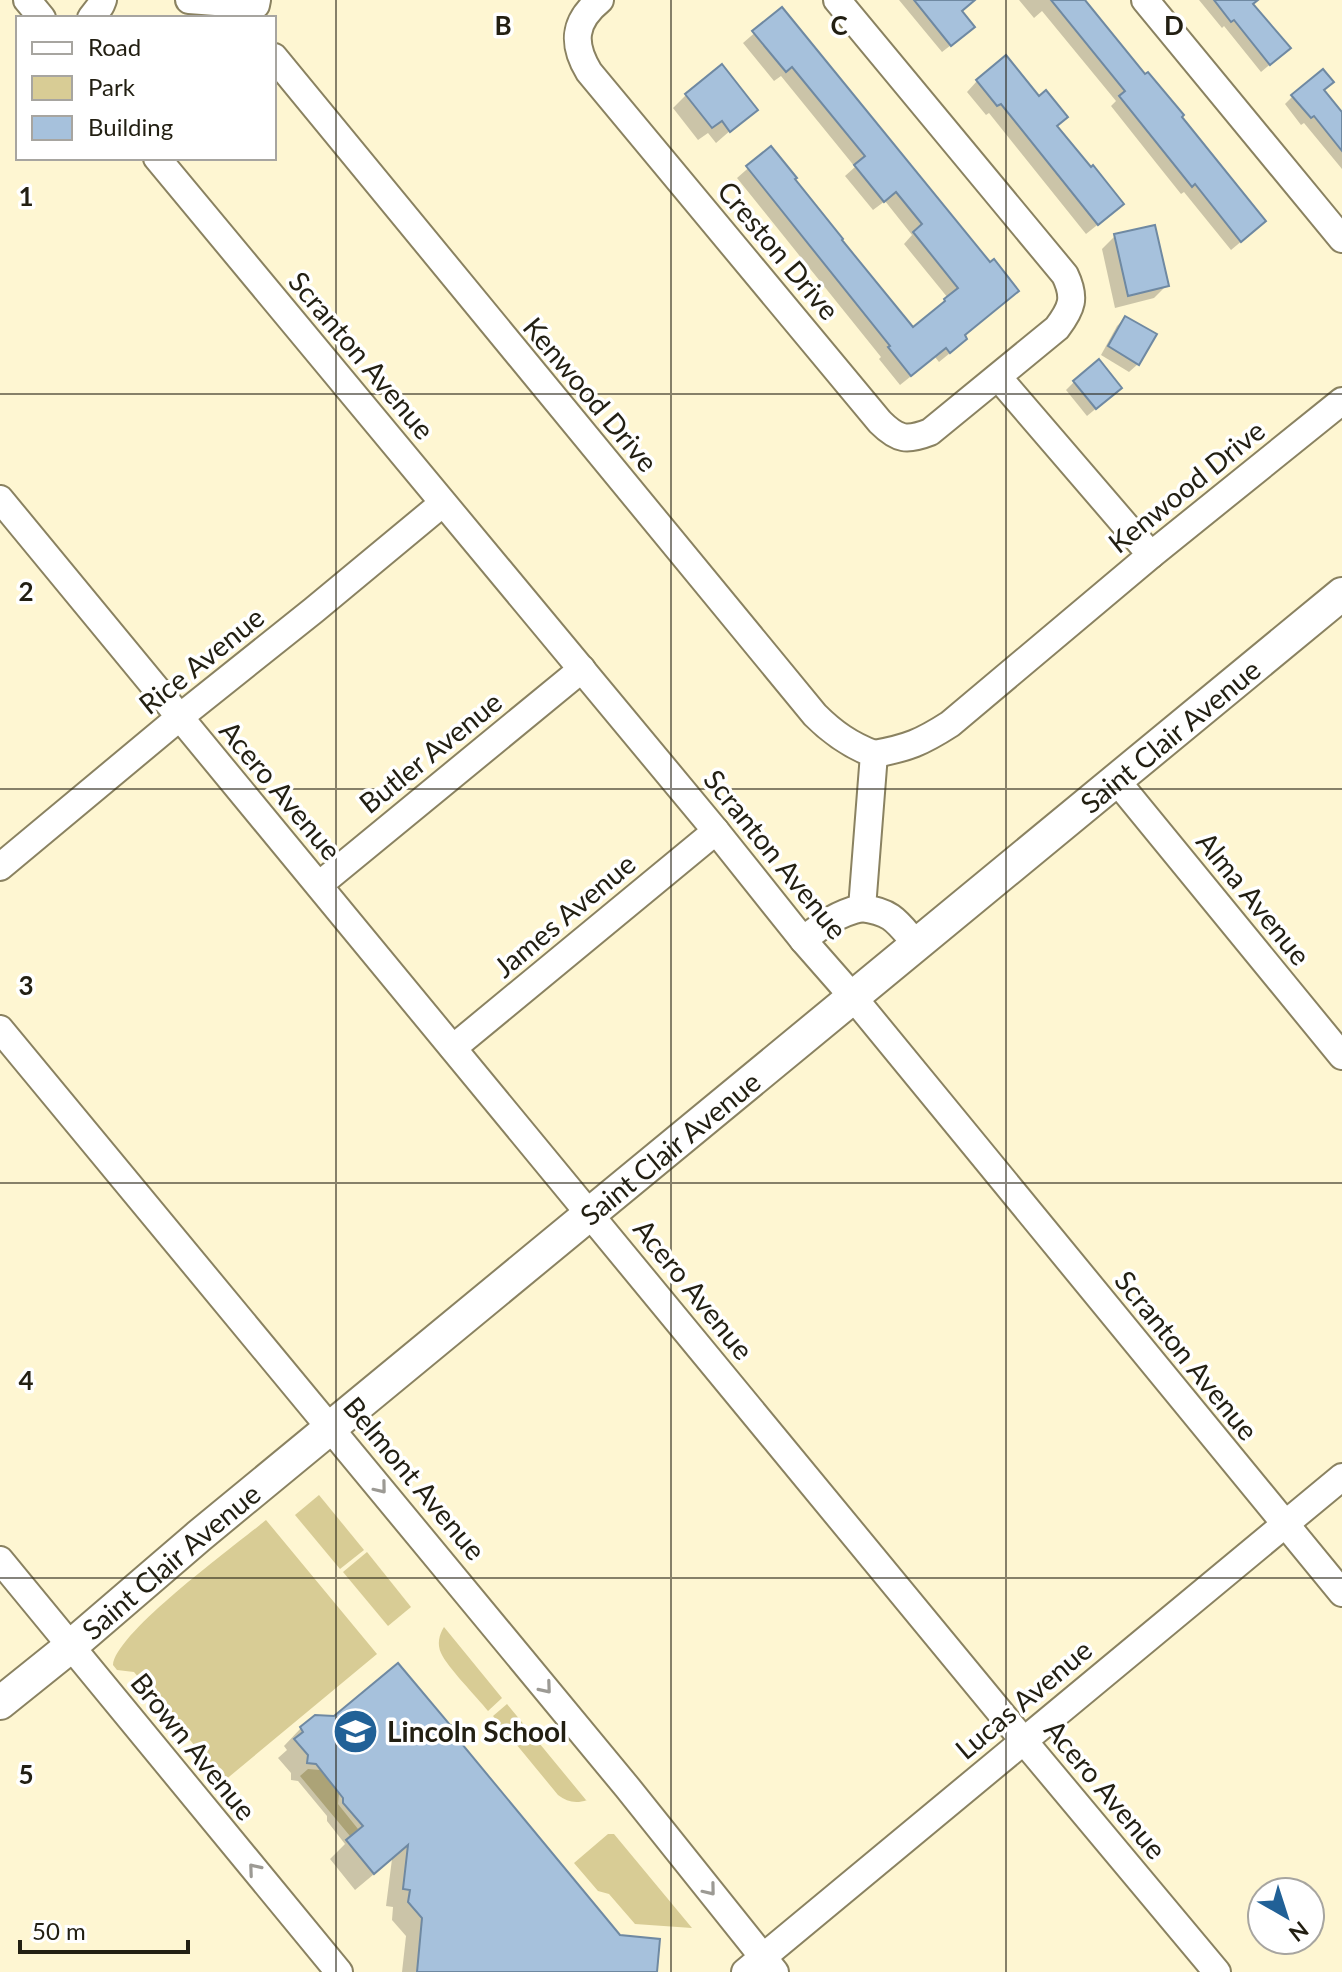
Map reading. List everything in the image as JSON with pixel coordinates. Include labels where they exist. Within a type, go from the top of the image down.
[{"type":"street","points":[[27,0],[40,16]]},
{"type":"street","points":[[189,0],[257,8]]},
{"type":"street","name":"Creston Drive","points":[[600,0],[581,21],[576,39],[580,57],[589,72],[888,430],[898,437],[914,438],[930,432],[1057,328],[1072,303],[1071,288],[1065,275],[837,0]]},
{"type":"street","points":[[1145,0],[1342,239]]},
{"type":"street","name":"Kenwood Drive","points":[[276,61],[815,715],[832,732],[853,746],[874,754],[903,749],[927,739],[950,724],[1151,555],[1342,401]]},
{"type":"street","name":"Scranton Avenue","points":[[159,160],[716,831],[1342,1593]]},
{"type":"street","points":[[998,377],[1151,555]]},
{"type":"street","name":"Acero Avenue","points":[[0,499],[1217,1972]]},
{"type":"street","name":"Rice Avenue","points":[[0,867],[443,503]]},
{"type":"street","name":"Saint Clair Avenue","points":[[0,1703],[1342,594]]},
{"type":"street","name":"Butler Avenue","points":[[319,885],[582,669]]},
{"type":"street","points":[[862,908],[874,754]]},
{"type":"street","name":"Alma Avenue","points":[[1116,780],[1342,1056]]},
{"type":"street","name":"James Avenue","points":[[453,1048],[716,831]]},
{"type":"street","points":[[803,940],[832,918],[862,908],[881,910],[893,917],[917,945]]},
{"type":"street","name":"Belmont Avenue","points":[[0,1029],[627,1787],[761,1967]]},
{"type":"street","name":"Lucas Avenue","points":[[761,1967],[1023,1740],[1342,1477]]},
{"type":"street","name":"Brown Avenue","points":[[0,1560],[339,1972]]},
{"type":"green space","points":[[319,1495],[364,1550],[340,1569],[295,1515]]},
{"type":"green space","points":[[266,1520],[377,1654],[224,1781],[209,1779],[201,1770],[204,1757],[134,1672],[117,1670],[113,1665],[119,1650],[155,1611]]},
{"type":"green space","points":[[367,1552],[411,1607],[388,1626],[343,1572]]},
{"type":"green space","points":[[444,1627],[502,1698],[488,1711],[444,1659],[439,1640]]},
{"type":"green space","points":[[507,1704],[587,1800],[572,1802],[558,1795],[493,1716]]},
{"type":"green space","points":[[308,1769],[320,1770],[339,1793],[338,1804],[358,1829],[350,1836],[300,1776]]},
{"type":"green space","points":[[608,1834],[614,1834],[692,1928],[635,1924],[609,1894],[598,1891],[574,1863]]},
{"type":"building","points":[[914,0],[975,0],[962,11],[975,27],[951,46]]},
{"type":"building","points":[[1051,0],[1085,0],[1145,74],[1148,72],[1184,115],[1182,117],[1266,221],[1241,242],[1119,96],[1125,91]]},
{"type":"building","points":[[1214,0],[1258,0],[1253,4],[1291,48],[1270,65]]},
{"type":"building","points":[[782,7],[990,262],[994,259],[1019,291],[965,335],[967,339],[950,353],[946,348],[911,376],[746,166],[771,146],[913,327],[958,288],[913,232],[922,224],[896,192],[884,202],[854,165],[865,156],[792,67],[786,72],[752,31]]},
{"type":"building","points":[[1006,55],[1039,96],[1046,90],[1068,117],[1057,126],[1124,204],[1098,225],[1001,104],[997,106],[976,80]]},
{"type":"building","points":[[722,64],[758,110],[730,132],[722,121],[712,128],[685,94]]},
{"type":"building","points":[[1323,69],[1334,82],[1324,90],[1342,112],[1342,151],[1314,116],[1311,118],[1291,95]]},
{"type":"building","points":[[1155,225],[1169,286],[1128,296],[1114,234]]},
{"type":"building","points":[[1125,316],[1157,334],[1139,365],[1108,346]]},
{"type":"building","points":[[1099,359],[1122,388],[1096,409],[1073,381]]},
{"type":"building","points":[[398,1663],[458,1732],[457,1738],[620,1935],[660,1939],[657,1972],[417,1972],[422,1918],[408,1902],[410,1890],[403,1889],[408,1845],[374,1874],[346,1840],[363,1826],[316,1764],[307,1763],[308,1755],[294,1739],[303,1732],[300,1727],[315,1715],[334,1716]]},
{"type":"place","name":"Lincoln School","points":[[356,1731]]}]
